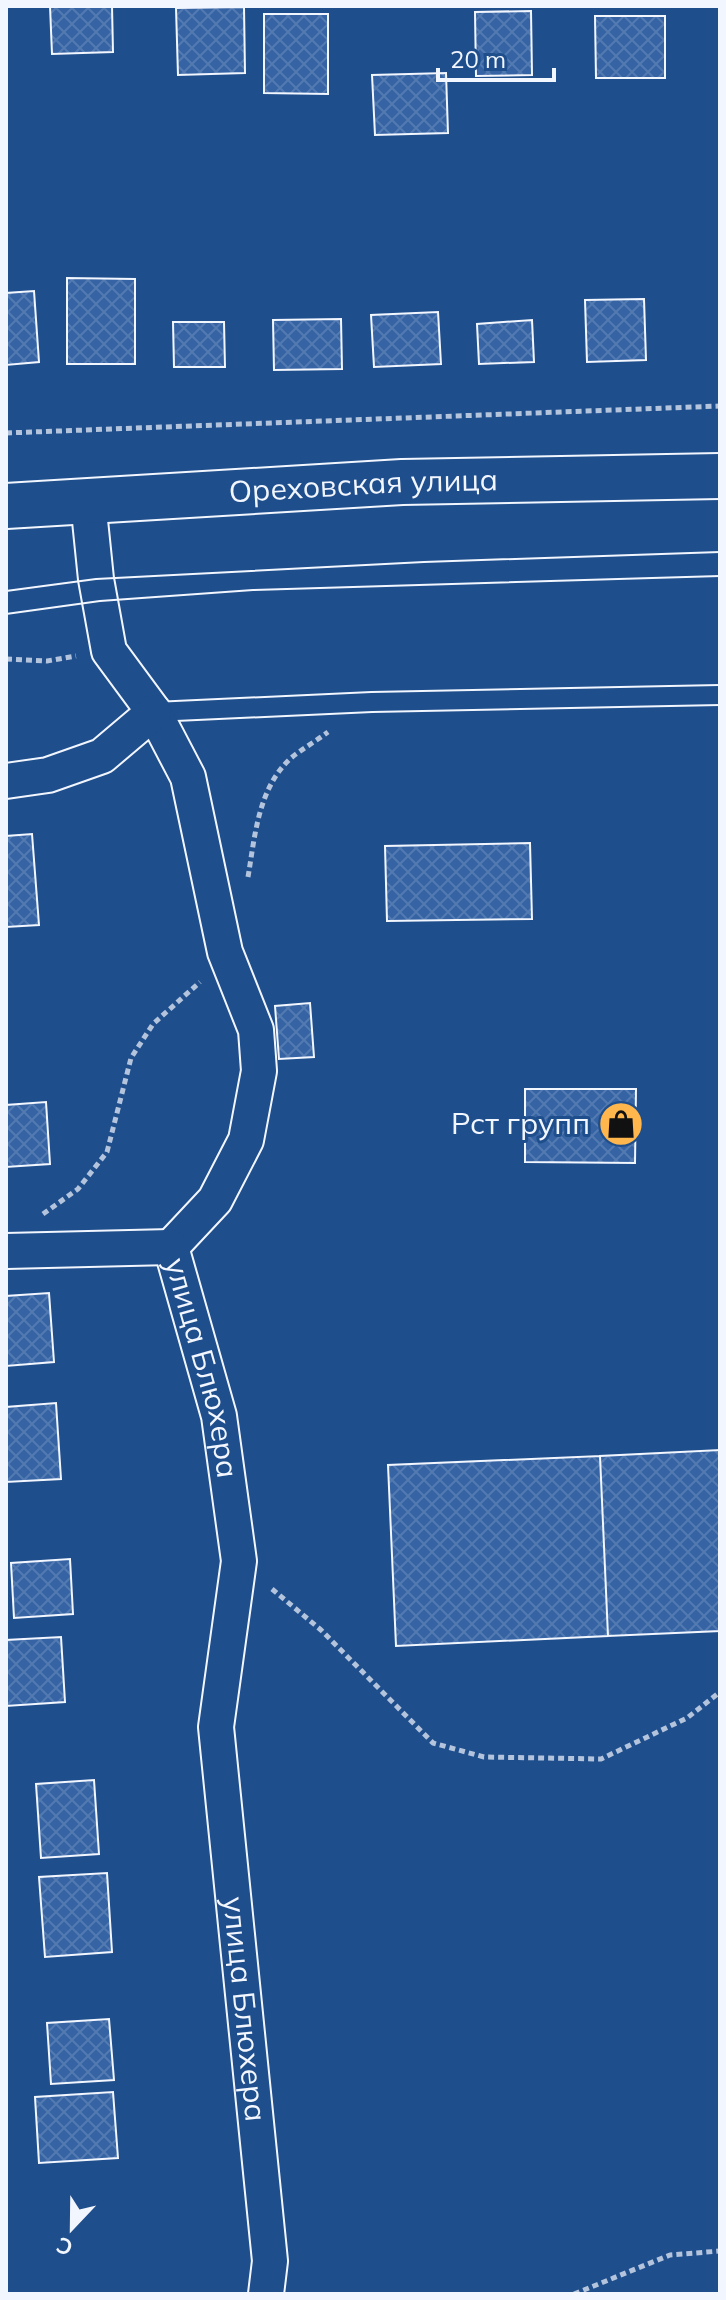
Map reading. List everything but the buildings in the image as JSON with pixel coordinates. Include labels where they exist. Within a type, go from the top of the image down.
[{"type":"main road","name":"Ореховская улица","points":[[6,506],[402,482],[720,476]]},
{"type":"street","name":"улица Блюхера","points":[[88,501],[96,579],[109,651],[154,712],[188,777],[225,952],[256,1030],[259,1071],[246,1140],[215,1200],[171,1247],[219,1416],[239,1561],[216,1727],[270,2261],[266,2294]]},
{"type":"street","points":[[6,781],[48,775],[102,756],[154,712]]},
{"type":"street","points":[[6,1251],[171,1247]]},
{"type":"lane","points":[[154,712],[372,702],[720,695]]},
{"type":"path","points":[[6,433],[720,406]]},
{"type":"path","points":[[6,659],[47,661],[109,651]]},
{"type":"path","points":[[239,1561],[321,1630],[433,1743],[484,1757],[601,1759],[687,1718],[720,1692]]},
{"type":"path","points":[[574,2294],[670,2255],[720,2251]]},
{"type":"tram line","points":[[6,591],[96,579],[424,562],[720,552]]},
{"type":"tram line","points":[[6,614],[100,601],[253,590],[720,576]]},
{"type":"place","name":"Рст групп","points":[[621,1124]]}]
